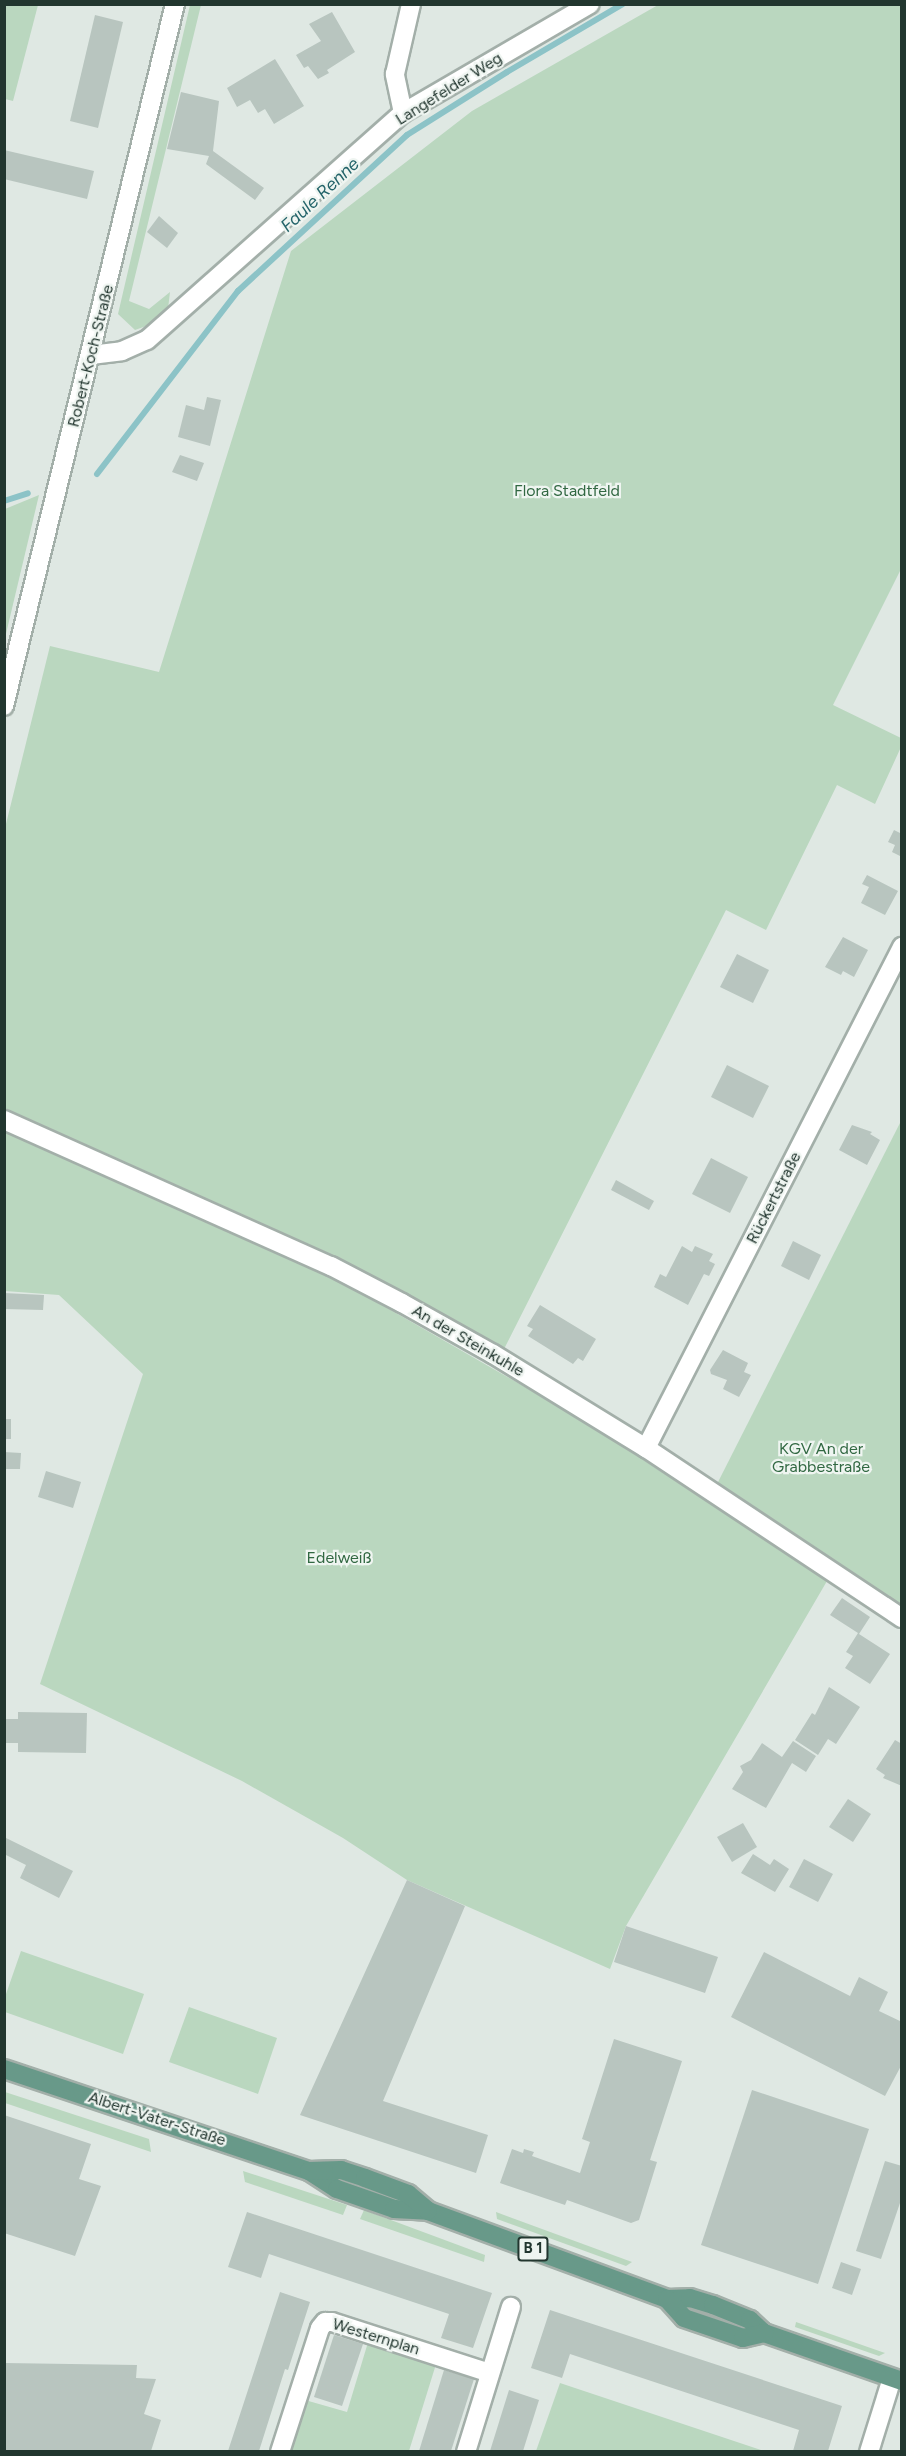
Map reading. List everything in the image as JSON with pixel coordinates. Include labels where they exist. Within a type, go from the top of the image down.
[{"type":"main road","name":"Albert-Vater-Straße","points":[[4,2069],[309,2171],[341,2170],[408,2194],[428,2211],[667,2299],[684,2318],[743,2338],[764,2333],[897,2379]]},
{"type":"street","name":"Robert-Koch-Straße","points":[[4,706],[175,4]]},
{"type":"street","points":[[403,113],[395,74],[411,4]]},
{"type":"street","name":"Langefelder Weg","points":[[91,355],[122,351],[147,340],[403,113],[590,4]]},
{"type":"street","name":"Rückertstraße","points":[[646,1448],[902,947]]},
{"type":"street","name":"An der Steinkuhle","points":[[4,1120],[348,1274],[493,1354],[646,1448],[902,1618]]},
{"type":"street","points":[[466,2451],[511,2307]]},
{"type":"street","name":"Westernplan","points":[[280,2451],[320,2328],[325,2322],[332,2322],[490,2373]]},
{"type":"street","points":[[869,2451],[897,2379]]},
{"type":"green space","points":[[5,4],[38,5],[13,101],[5,99]]},
{"type":"green space","points":[[190,5],[201,5],[129,301],[149,309],[170,292],[168,309],[149,325],[135,330],[118,314]]},
{"type":"green space","name":"Flora Stadtfeld","points":[[658,5],[901,5],[901,569],[833,705],[901,738],[901,747],[875,804],[837,785],[766,930],[726,910],[502,1353],[5,1113],[5,828],[50,646],[159,672],[291,251],[472,111]]},
{"type":"green space","points":[[39,495],[5,638],[5,509]]},
{"type":"green space","name":"KGV An der Grabbestraße","points":[[901,1121],[901,1604],[716,1486]]},
{"type":"green space","name":"Edelweiß","points":[[4,1129],[328,1274],[586,1422],[827,1581],[626,1926],[610,1969],[407,1880],[343,1838],[242,1781],[40,1684],[143,1374],[59,1295],[5,1291]]},
{"type":"green space","points":[[21,1951],[144,1994],[123,2054],[5,2012],[5,1997]]},
{"type":"green space","points":[[189,2007],[277,2038],[258,2094],[169,2062]]},
{"type":"green space","points":[[5,2092],[149,2139],[151,2152],[5,2103]]},
{"type":"green space","points":[[243,2171],[347,2205],[343,2215],[245,2182]]},
{"type":"green space","points":[[364,2210],[485,2255],[484,2262],[360,2219]]},
{"type":"green space","points":[[496,2212],[632,2262],[626,2266],[497,2219]]},
{"type":"green space","points":[[796,2322],[885,2353],[879,2356],[795,2327]]},
{"type":"green space","points":[[369,2339],[437,2361],[409,2451],[287,2452],[305,2400],[347,2412]]},
{"type":"green space","points":[[560,2383],[764,2451],[536,2451]]},
{"type":"building","points":[[332,12],[355,52],[327,70],[329,73],[318,79],[308,66],[304,68],[296,55],[321,41],[309,24]]},
{"type":"building","points":[[95,15],[123,22],[98,128],[70,121]]},
{"type":"building","points":[[275,59],[304,106],[274,124],[265,109],[258,113],[250,100],[237,107],[227,88]]},
{"type":"building","points":[[181,92],[219,101],[213,151],[264,188],[255,200],[206,164],[209,156],[167,149]]},
{"type":"building","points":[[4,150],[94,171],[87,199],[4,179]]},
{"type":"building","points":[[159,216],[178,233],[167,248],[147,232]]},
{"type":"building","points":[[207,397],[221,400],[210,446],[178,437],[186,405],[204,410]]},
{"type":"building","points":[[180,455],[204,463],[197,481],[172,472]]},
{"type":"building","points":[[894,830],[902,834],[902,857],[892,852],[895,845],[888,842]]},
{"type":"building","points":[[867,875],[898,891],[885,915],[861,903],[869,887],[862,884]]},
{"type":"building","points":[[843,937],[868,950],[854,977],[843,971],[841,975],[825,967]]},
{"type":"building","points":[[737,954],[769,970],[753,1003],[720,987]]},
{"type":"building","points":[[727,1065],[769,1086],[753,1118],[711,1097]]},
{"type":"building","points":[[852,1125],[872,1132],[870,1134],[880,1140],[867,1165],[839,1150]]},
{"type":"building","points":[[711,1158],[748,1177],[730,1213],[692,1194]]},
{"type":"building","points":[[616,1180],[654,1201],[649,1210],[611,1190]]},
{"type":"building","points":[[793,1241],[821,1255],[809,1280],[781,1266]]},
{"type":"building","points":[[682,1246],[692,1252],[695,1246],[713,1254],[709,1261],[715,1264],[709,1276],[704,1274],[688,1305],[654,1287],[660,1274],[666,1277]]},
{"type":"building","points":[[4,1293],[44,1295],[43,1310],[4,1309]]},
{"type":"building","points":[[540,1305],[596,1339],[583,1361],[578,1358],[573,1364],[528,1336],[533,1329],[527,1326]]},
{"type":"building","points":[[723,1350],[748,1363],[744,1372],[751,1375],[739,1397],[723,1389],[727,1380],[711,1374],[710,1370]]},
{"type":"building","points":[[4,1419],[11,1419],[11,1439],[4,1439]]},
{"type":"building","points":[[4,1452],[21,1453],[20,1469],[4,1469]]},
{"type":"building","points":[[46,1471],[81,1482],[73,1508],[38,1497]]},
{"type":"building","points":[[842,1598],[870,1617],[859,1634],[890,1654],[870,1684],[845,1668],[853,1656],[846,1652],[858,1633],[830,1615]]},
{"type":"building","points":[[829,1687],[860,1707],[836,1744],[828,1739],[818,1755],[795,1740],[812,1713],[815,1715]]},
{"type":"building","points":[[18,1712],[87,1713],[86,1753],[18,1752],[18,1743],[4,1743],[4,1719],[18,1719]]},
{"type":"building","points":[[895,1740],[902,1744],[902,1786],[883,1778],[885,1775],[876,1769]]},
{"type":"building","points":[[793,1741],[816,1756],[806,1772],[792,1763],[766,1808],[732,1789],[743,1772],[740,1766],[751,1760],[762,1743],[782,1757]]},
{"type":"building","points":[[848,1799],[871,1814],[853,1842],[829,1827]]},
{"type":"building","points":[[743,1823],[757,1847],[732,1862],[717,1837]]},
{"type":"building","points":[[4,1837],[73,1871],[59,1898],[20,1878],[26,1865],[4,1854]]},
{"type":"building","points":[[753,1854],[770,1865],[774,1859],[789,1869],[775,1892],[741,1873]]},
{"type":"building","points":[[804,1859],[833,1874],[818,1902],[789,1887]]},
{"type":"building","points":[[407,1880],[465,1906],[383,2101],[488,2135],[476,2173],[300,2115]]},
{"type":"building","points":[[626,1926],[718,1957],[705,1993],[614,1962]]},
{"type":"building","points":[[764,1952],[850,1996],[859,1977],[888,1992],[879,2011],[902,2022],[902,2064],[885,2096],[731,2017]]},
{"type":"building","points":[[614,2039],[682,2061],[650,2160],[657,2162],[639,2220],[631,2223],[567,2200],[565,2205],[500,2183],[512,2149],[523,2153],[524,2149],[534,2152],[532,2156],[580,2173],[590,2142],[582,2139]]},
{"type":"building","points":[[752,2090],[869,2129],[818,2284],[701,2245]]},
{"type":"building","points":[[4,2115],[91,2144],[79,2179],[101,2186],[75,2256],[4,2233]]},
{"type":"building","points":[[885,2161],[902,2166],[902,2197],[881,2259],[856,2251]]},
{"type":"building","points":[[247,2212],[492,2293],[473,2348],[441,2338],[449,2314],[269,2254],[261,2278],[228,2267]]},
{"type":"building","points":[[841,2262],[861,2269],[852,2295],[832,2288]]},
{"type":"building","points":[[280,2292],[310,2302],[288,2370],[285,2369],[259,2451],[228,2451]]},
{"type":"building","points":[[550,2310],[842,2406],[828,2451],[793,2451],[799,2430],[570,2354],[562,2378],[531,2368]]},
{"type":"building","points":[[334,2335],[363,2344],[342,2406],[314,2397]]},
{"type":"building","points":[[4,2363],[137,2365],[136,2378],[156,2379],[144,2414],[161,2420],[151,2451],[4,2451]]},
{"type":"building","points":[[444,2370],[474,2379],[451,2451],[419,2451]]},
{"type":"building","points":[[509,2390],[539,2400],[523,2451],[490,2451]]},
{"type":"waterway","name":"Faule Renne","points":[[97,474],[238,291],[407,135],[507,72],[623,4]]},
{"type":"waterway","name":"Faule Renne","points":[[4,501],[28,493]]}]
